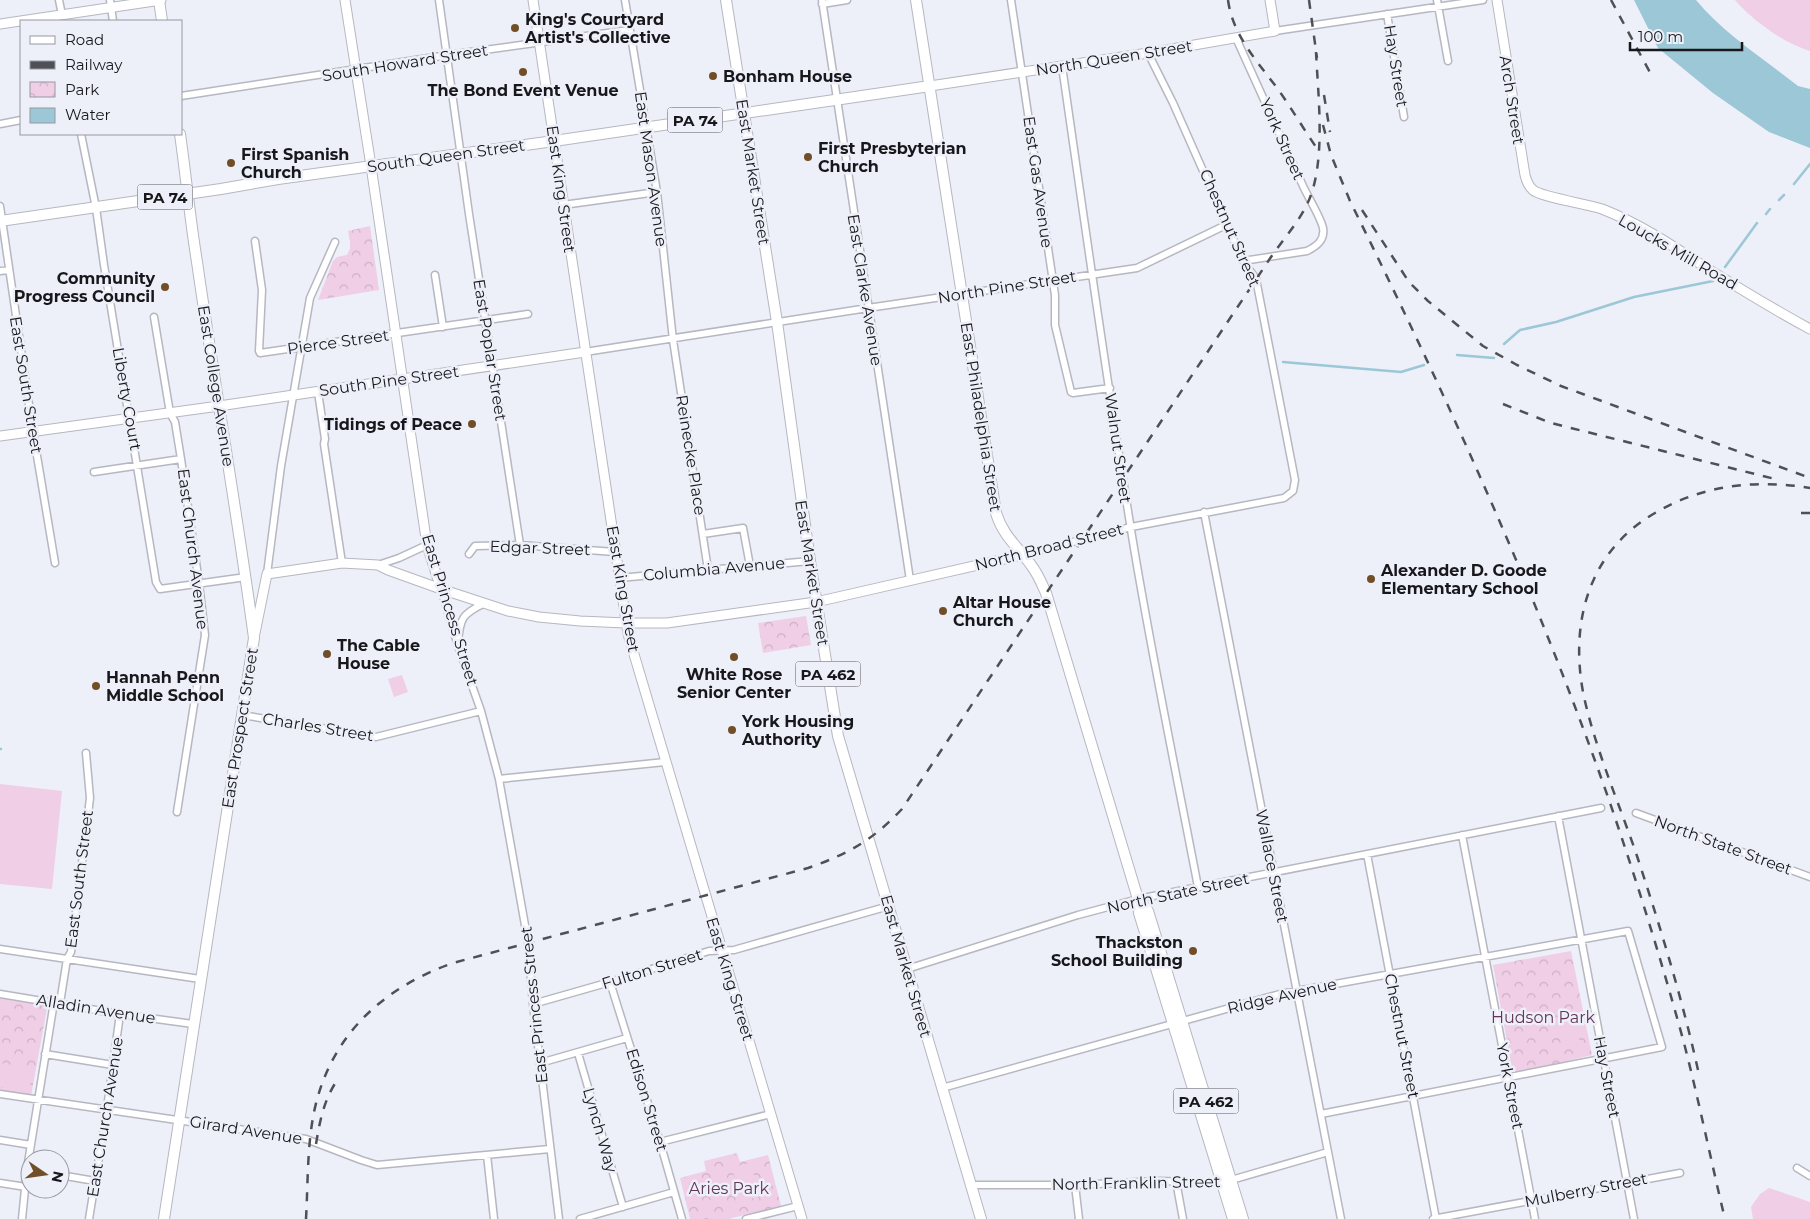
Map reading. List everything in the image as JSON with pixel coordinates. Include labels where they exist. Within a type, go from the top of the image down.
[{"type":"main road","points":[[160,0],[162,20]]},
{"type":"main road","name":"East Market Street","points":[[726,0],[777,322],[816,602],[838,736],[981,1219]]},
{"type":"main road","name":"East Philadelphia Street","points":[[916,0],[996,514],[1005,535],[1042,582],[1138,899],[1139,913],[1177,1022],[1226,1181],[1233,1219]]},
{"type":"main road","name":"North Queen Street","points":[[744,114],[930,86]]},
{"type":"main road","name":"South Queen Street","points":[[1,221],[371,166],[744,114]]},
{"type":"main road","name":"East College Avenue","points":[[180,135],[196,261],[254,638]]},
{"type":"main road","name":"East Prospect Street","points":[[164,1219],[254,638]]},
{"type":"main road","name":"East Philadelphia Street","points":[[1226,1181],[1243,1219]]},
{"type":"street","points":[[59,0],[62,15]]},
{"type":"street","points":[[28,20],[62,15],[110,4],[160,0]]},
{"type":"street","name":"East Princess Street","points":[[345,0],[427,545],[458,646],[481,711],[499,779],[528,942],[533,1004],[559,1219]]},
{"type":"street","name":"East Poplar Street","points":[[439,0],[520,546]]},
{"type":"street","name":"East King Street","points":[[533,0],[626,623],[665,762],[802,1219]]},
{"type":"street","name":"East Mason Avenue","points":[[625,0],[657,192],[673,340]]},
{"type":"street","points":[[822,2],[847,0]]},
{"type":"street","name":"East Gas Avenue","points":[[1011,0],[1055,295],[1055,325],[1072,393],[1110,388]]},
{"type":"street","points":[[1270,0],[1275,31]]},
{"type":"street","name":"North Queen Street","points":[[930,86],[1387,14],[1437,3],[1483,0]]},
{"type":"street","name":"Arch Street","points":[[1497,0],[1526,180],[1530,188],[1540,193]]},
{"type":"street","name":"East Clarke Avenue","points":[[822,2],[910,580]]},
{"type":"street","points":[[1437,3],[1448,61]]},
{"type":"street","points":[[110,4],[113,20]]},
{"type":"street","name":"Hay Street","points":[[1387,14],[1404,117]]},
{"type":"street","points":[[0,24],[20,21]]},
{"type":"street","name":"South Howard Street","points":[[182,96],[448,55],[629,30]]},
{"type":"street","name":"York Street","points":[[1236,38],[1309,200],[1323,226],[1322,240],[1316,247],[1307,251],[1243,261]]},
{"type":"street","name":"Chestnut Street","points":[[1148,53],[1173,103],[1243,261],[1256,279],[1295,480],[1292,491],[1284,498]]},
{"type":"street","name":"Walnut Street","points":[[1062,66],[1130,528],[1198,887]]},
{"type":"street","points":[[0,124],[20,120]]},
{"type":"street","points":[[81,135],[96,208]]},
{"type":"street","points":[[563,205],[657,192]]},
{"type":"street","name":"Loucks Mill Road","points":[[1540,193],[1602,209],[1651,232],[1728,281],[1810,329]]},
{"type":"street","name":"East South Street","points":[[0,206],[33,432],[55,563]]},
{"type":"street","name":"Liberty Court","points":[[96,208],[156,582],[160,589],[199,583]]},
{"type":"street","name":"North Pine Street","points":[[777,322],[1137,268],[1228,224]]},
{"type":"street","name":"Pierce Street","points":[[255,241],[262,290],[260,354],[528,314]]},
{"type":"street","name":"East Prospect Street","points":[[254,638],[266,574],[280,466],[310,298],[335,242]]},
{"type":"street","points":[[0,271],[9,270]]},
{"type":"street","points":[[435,275],[443,327]]},
{"type":"street","name":"East Church Avenue","points":[[154,317],[170,413],[175,422],[181,459],[199,583],[204,634],[177,812]]},
{"type":"street","name":"South Pine Street","points":[[0,436],[403,380],[673,340],[777,322]]},
{"type":"street","name":"Reinecke Place","points":[[673,340],[708,570]]},
{"type":"street","points":[[318,392],[342,563]]},
{"type":"street","points":[[94,472],[181,459]]},
{"type":"street","name":"North Broad Street","points":[[441,589],[483,604],[539,617],[626,623],[667,623],[816,602],[1022,555],[1130,528],[1204,512],[1284,498]]},
{"type":"street","name":"Wallace Street","points":[[1204,512],[1341,1219]]},
{"type":"street","points":[[703,534],[743,528],[750,566]]},
{"type":"street","points":[[378,565],[407,555],[427,545]]},
{"type":"street","name":"Edgar Street","points":[[469,554],[475,546],[520,546],[615,552]]},
{"type":"street","name":"Columbia Avenue","points":[[619,578],[810,561]]},
{"type":"street","points":[[266,574],[342,563],[378,565],[441,589]]},
{"type":"street","points":[[199,583],[246,577]]},
{"type":"street","points":[[458,646],[462,618],[483,604]]},
{"type":"street","name":"Charles Street","points":[[242,715],[376,737],[481,711]]},
{"type":"street","name":"East South Street","points":[[31,1149],[45,1054],[67,959],[71,952],[78,908],[90,798],[86,753]]},
{"type":"street","points":[[499,779],[665,762]]},
{"type":"street","name":"North State Street","points":[[907,969],[1078,915],[1138,899],[1600,808]]},
{"type":"street","name":"North State Street","points":[[1636,813],[1810,878]]},
{"type":"street","name":"Hay Street","points":[[1558,816],[1634,1219]]},
{"type":"street","name":"York Street","points":[[1462,835],[1535,1219]]},
{"type":"street","name":"Chestnut Street","points":[[1367,854],[1435,1219]]},
{"type":"street","name":"Fulton Street","points":[[533,1004],[709,951],[734,950],[889,906]]},
{"type":"street","name":"Ridge Avenue","points":[[942,1088],[1262,999],[1628,931],[1662,1047],[1604,1059]]},
{"type":"street","points":[[0,949],[200,979]]},
{"type":"street","name":"Edison Street","points":[[610,982],[682,1219]]},
{"type":"street","name":"Alladin Avenue","points":[[0,994],[193,1024]]},
{"type":"street","name":"East Church Avenue","points":[[89,1219],[108,1108],[120,1014]]},
{"type":"street","points":[[540,1063],[627,1038]]},
{"type":"street","name":"Lynch Way","points":[[578,1053],[623,1207]]},
{"type":"street","points":[[45,1054],[113,1065]]},
{"type":"street","points":[[1321,1114],[1604,1059]]},
{"type":"street","name":"Girard Avenue","points":[[0,1094],[108,1108],[306,1139],[361,1160],[377,1164],[550,1149]]},
{"type":"street","points":[[660,1142],[771,1114]]},
{"type":"street","points":[[0,1140],[31,1145]]},
{"type":"street","name":"North Franklin Street","points":[[970,1185],[1074,1185],[1226,1181],[1328,1152]]},
{"type":"street","points":[[488,1155],[494,1219]]},
{"type":"street","points":[[1797,1168],[1810,1176]]},
{"type":"street","name":"Mulberry Street","points":[[1435,1219],[1680,1173]]},
{"type":"street","points":[[70,1177],[95,1181]]},
{"type":"street","points":[[1176,1181],[1183,1219]]},
{"type":"street","points":[[0,1183],[20,1185]]},
{"type":"street","points":[[1074,1185],[1079,1219]]},
{"type":"street","points":[[580,1219],[674,1192]]},
{"type":"street","name":"East South Street","points":[[22,1219],[24,1199]]},
{"type":"street","points":[[748,1219],[798,1206]]},
{"type":"green space","points":[[1735,0],[1810,0],[1810,51],[1780,37],[1751,16]]},
{"type":"green space","points":[[370,226],[379,290],[318,300],[333,261],[337,257],[347,255],[350,249],[348,231]]},
{"type":"green space","points":[[806,616],[811,645],[763,653],[758,623]]},
{"type":"green space","points":[[402,675],[408,692],[394,697],[388,679]]},
{"type":"green space","points":[[0,784],[62,791],[52,889],[0,884]]},
{"type":"green space","name":"Hudson Park","points":[[1571,951],[1592,1055],[1518,1073],[1512,1069],[1493,965]]},
{"type":"green space","points":[[0,996],[48,1003],[31,1096],[0,1091]]},
{"type":"green space","points":[[1575,1016],[1580,1044],[1564,1047],[1559,1019]]},
{"type":"green space","points":[[0,1063],[33,1068],[29,1091],[0,1087]]},
{"type":"green space","name":"Aries Park","points":[[737,1153],[740,1162],[768,1155],[781,1206],[728,1219],[690,1219],[680,1178],[706,1171],[704,1161]]},
{"type":"green space","points":[[751,1163],[759,1197],[740,1201],[732,1167]]},
{"type":"green space","points":[[1769,1188],[1810,1202],[1810,1219],[1753,1219],[1751,1207],[1760,1194]]},
{"type":"water","points":[[1634,0],[1696,0],[1706,12],[1744,45],[1798,86],[1810,89],[1810,148],[1769,132],[1713,93],[1658,48]]},
{"type":"waterway","points":[[1794,184],[1810,164]]},
{"type":"waterway","points":[[1779,200],[1784,195]]},
{"type":"waterway","points":[[1766,214],[1770,209]]},
{"type":"waterway","points":[[1725,267],[1757,223]]},
{"type":"waterway","points":[[1504,344],[1520,330],[1556,322],[1634,297],[1713,281]]},
{"type":"waterway","points":[[1457,355],[1494,358]]},
{"type":"waterway","points":[[1283,362],[1401,372],[1424,365]]},
{"type":"railway","points":[[1228,0],[1235,26],[1241,38],[1280,92],[1318,150]]},
{"type":"railway","points":[[1309,0],[1317,58]]},
{"type":"railway","points":[[1611,0],[1653,78]]},
{"type":"railway","points":[[306,1219],[310,1139],[314,1112],[322,1085],[332,1060],[346,1038],[363,1018],[382,1001],[427,973],[453,963],[808,868],[859,845],[881,829],[902,809],[1305,208],[1314,184],[1318,166],[1320,127],[1316,52]]},
{"type":"railway","points":[[1324,95],[1330,132]]},
{"type":"railway","points":[[1323,125],[1331,155],[1350,201],[1456,423],[1522,573],[1582,726],[1620,833],[1667,982],[1684,1043],[1725,1219]]},
{"type":"railway","points":[[1362,210],[1409,282],[1428,301],[1483,346],[1561,386],[1810,478]]},
{"type":"railway","points":[[1503,404],[1551,423],[1775,479]]},
{"type":"railway","points":[[1698,1070],[1678,989],[1654,909],[1600,754],[1588,712],[1583,692],[1580,665],[1579,639],[1583,614],[1589,590],[1600,568],[1614,547],[1632,529],[1655,513],[1691,496],[1710,490],[1770,484],[1810,488]]},
{"type":"railway","points":[[1801,513],[1810,513]]},
{"type":"railway","points":[[316,1144],[326,1102],[338,1079]]},
{"type":"place","name":"King's Courtyard Artist's Collective","points":[[515,28]]},
{"type":"place","name":"The Bond Event Venue","points":[[523,72]]},
{"type":"place","name":"Bonham House","points":[[713,76]]},
{"type":"place","name":"First Presbyterian Church","points":[[808,157]]},
{"type":"place","name":"First Spanish Church","points":[[231,163]]},
{"type":"place","name":"Community Progress Council","points":[[165,287]]},
{"type":"place","name":"Tidings of Peace","points":[[472,424]]},
{"type":"place","name":"Alexander D. Goode Elementary School","points":[[1371,579]]},
{"type":"place","name":"Altar House Church","points":[[943,611]]},
{"type":"place","name":"The Cable House","points":[[327,654]]},
{"type":"place","name":"White Rose Senior Center","points":[[734,657]]},
{"type":"place","name":"Hannah Penn Middle School","points":[[96,686]]},
{"type":"place","name":"York Housing Authority","points":[[732,730]]},
{"type":"place","name":"Thackston School Building","points":[[1193,951]]}]
